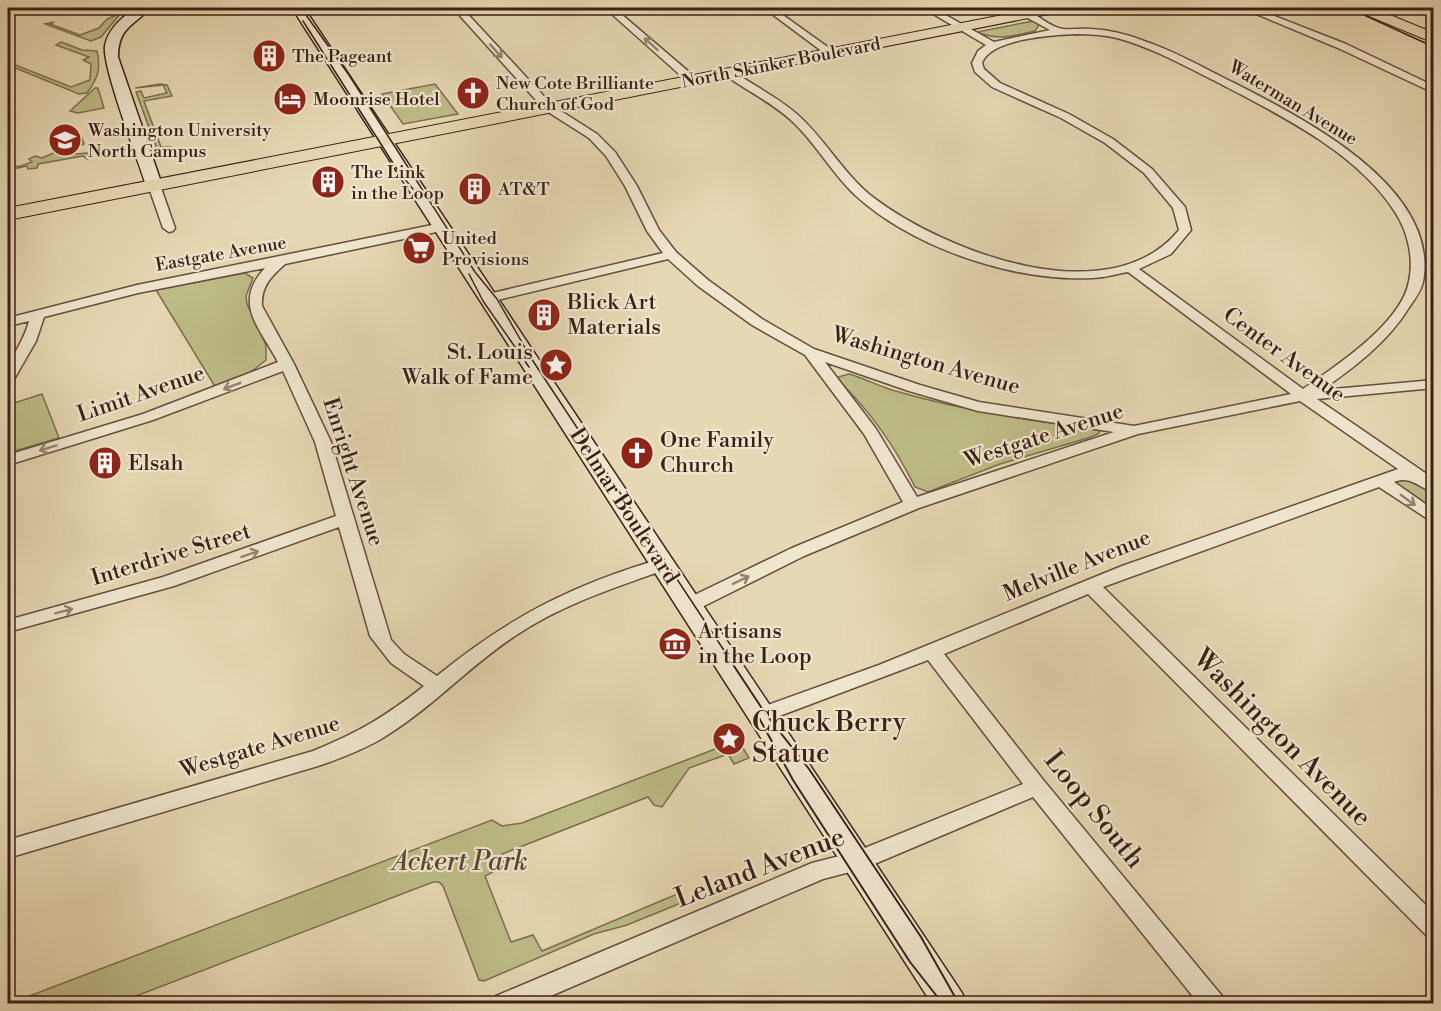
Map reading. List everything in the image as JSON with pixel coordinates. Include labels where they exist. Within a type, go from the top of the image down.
[{"type":"main road","points":[[144,8],[126,20],[112,39],[110,50],[113,69],[154,185]]},
{"type":"main road","name":"Delmar Boulevard","points":[[298,8],[951,1004]]},
{"type":"main road","name":"North Skinker Boulevard","points":[[8,214],[1059,8]]},
{"type":"main road","points":[[1362,8],[1434,39]]},
{"type":"main road","points":[[1377,8],[1434,32]]},
{"type":"street","name":"Washington Avenue","points":[[457,8],[549,108],[592,136],[611,154],[631,186],[653,231],[671,255],[703,283],[757,322],[810,352],[892,381],[978,406],[1060,421],[1135,430]]},
{"type":"street","points":[[609,8],[692,80]]},
{"type":"street","points":[[768,8],[831,53]]},
{"type":"street","points":[[729,73],[795,118],[868,200],[901,223],[941,243],[1011,269],[1067,276],[1130,268],[1165,253],[1185,230],[1179,207],[1148,171],[1109,141],[1065,116],[996,85],[986,77],[976,63],[978,56],[994,46],[927,8]]},
{"type":"street","points":[[1247,8],[1399,72],[1434,90]]},
{"type":"street","name":"Waterman Avenue","points":[[1027,14],[1058,31]]},
{"type":"street","name":"Waterman Avenue","points":[[994,46],[1058,31],[1116,35],[1155,49],[1206,72],[1266,104],[1321,137],[1366,170],[1398,207],[1417,245],[1416,284],[1396,320],[1358,358],[1303,396]]},
{"type":"street","points":[[154,185],[169,228]]},
{"type":"street","name":"Eastgate Avenue","points":[[8,322],[136,289],[280,262],[442,227]]},
{"type":"street","points":[[489,298],[671,255]]},
{"type":"street","name":"Enright Avenue","points":[[280,262],[259,283],[254,297],[259,316],[287,364],[323,442],[374,623],[384,646],[396,658],[438,686]]},
{"type":"street","name":"Center Avenue","points":[[1130,268],[1303,396],[1434,487]]},
{"type":"street","points":[[8,378],[29,344],[37,316]]},
{"type":"street","name":"Washington Avenue","points":[[810,352],[871,432],[914,504]]},
{"type":"street","name":"Limit Avenue","points":[[8,460],[148,417],[287,364]]},
{"type":"street","name":"Westgate Avenue","points":[[690,605],[792,555],[914,504],[1135,430],[1303,396],[1434,384]]},
{"type":"street","name":"Melville Avenue","points":[[761,715],[886,670],[1128,570],[1400,474],[1414,475]]},
{"type":"street","points":[[1382,481],[1434,518]]},
{"type":"street","name":"Interdrive Street","points":[[8,626],[168,582],[346,519]]},
{"type":"street","name":"Westgate Avenue","points":[[8,849],[318,758],[379,730],[484,649],[538,613],[603,584],[664,564]]},
{"type":"street","name":"Washington Avenue","points":[[1091,585],[1434,928]]},
{"type":"street","name":"Loop South","points":[[931,650],[1037,787],[1214,1004]]},
{"type":"street","name":"Leland Avenue","points":[[504,1004],[820,870],[857,861],[1037,787]]},
{"type":"green space","points":[[91,8],[102,8],[120,14],[101,37],[91,41],[45,24],[54,22],[50,24],[80,35],[99,28],[107,19],[114,16]]},
{"type":"green space","points":[[1033,21],[1039,25],[1035,31],[1020,35],[999,37],[977,32]]},
{"type":"green space","points":[[61,42],[82,50],[97,51],[98,73],[87,93],[79,94],[8,65],[8,62],[71,87],[90,80],[91,64],[83,60],[89,57],[56,45]]},
{"type":"green space","points":[[160,84],[167,85],[172,96],[144,101],[161,147],[171,147],[157,149],[136,92],[141,91],[144,98],[167,93],[163,85],[135,88]]},
{"type":"green space","points":[[435,84],[458,114],[403,124],[382,94]]},
{"type":"green space","points":[[95,88],[98,88],[104,108],[78,113],[70,111]]},
{"type":"green space","points":[[82,138],[84,144],[75,147],[76,154],[87,153],[87,159],[83,156],[38,164],[37,168],[28,169],[27,166],[8,170],[8,166],[14,164],[18,167],[32,162],[29,159],[35,156],[42,158],[79,142],[74,139]]},
{"type":"green space","points":[[245,273],[253,278],[246,296],[247,304],[266,345],[266,360],[251,372],[216,388],[156,290]]},
{"type":"green space","points":[[849,374],[892,390],[940,403],[1014,417],[1088,427],[1100,431],[1088,438],[1000,464],[928,492],[915,487],[881,430],[838,380],[838,377]]},
{"type":"green space","points":[[42,394],[59,438],[8,453],[8,405]]},
{"type":"green space","points":[[1414,475],[1433,487],[1433,518],[1382,481]]},
{"type":"green space","name":"Ackert Park","points":[[730,727],[749,758],[734,764],[728,754],[689,768],[662,807],[654,805],[648,797],[502,854],[504,866],[485,876],[511,942],[533,935],[542,951],[682,892],[686,901],[627,925],[594,934],[484,981],[479,980],[443,886],[439,882],[433,882],[118,1003],[11,1003],[492,820],[502,826],[522,823],[723,746],[715,733]]},
{"type":"tram line","points":[[301,8],[349,75],[475,272],[497,299],[531,358],[733,664]]},
{"type":"tram line","points":[[1364,15],[1434,47]]},
{"type":"tram line","points":[[303,21],[398,171],[413,189]]},
{"type":"tram line","points":[[469,274],[483,301],[529,367]]},
{"type":"tram line","points":[[732,663],[765,713],[809,769],[921,937],[959,1004]]},
{"type":"tram line","points":[[758,716],[793,780],[910,962],[943,1004]]},
{"type":"place","name":"The Pageant","points":[[269,56]]},
{"type":"place","name":"New Cote Brilliante Church of God","points":[[473,93]]},
{"type":"place","name":"Moonrise Hotel","points":[[290,99]]},
{"type":"place","name":"Washington University North Campus","points":[[65,140]]},
{"type":"place","name":"The Link in the Loop","points":[[328,182]]},
{"type":"place","name":"AT&T","points":[[475,189]]},
{"type":"place","name":"United Provisions","points":[[419,248]]},
{"type":"place","name":"Blick Art Materials","points":[[544,315]]},
{"type":"place","name":"St. Louis Walk of Fame","points":[[556,365]]},
{"type":"place","name":"One Family Church","points":[[637,453]]},
{"type":"place","name":"Elsah","points":[[105,463]]},
{"type":"place","name":"Artisans in the Loop","points":[[675,644]]},
{"type":"place","name":"Chuck Berry Statue","points":[[729,739]]}]
